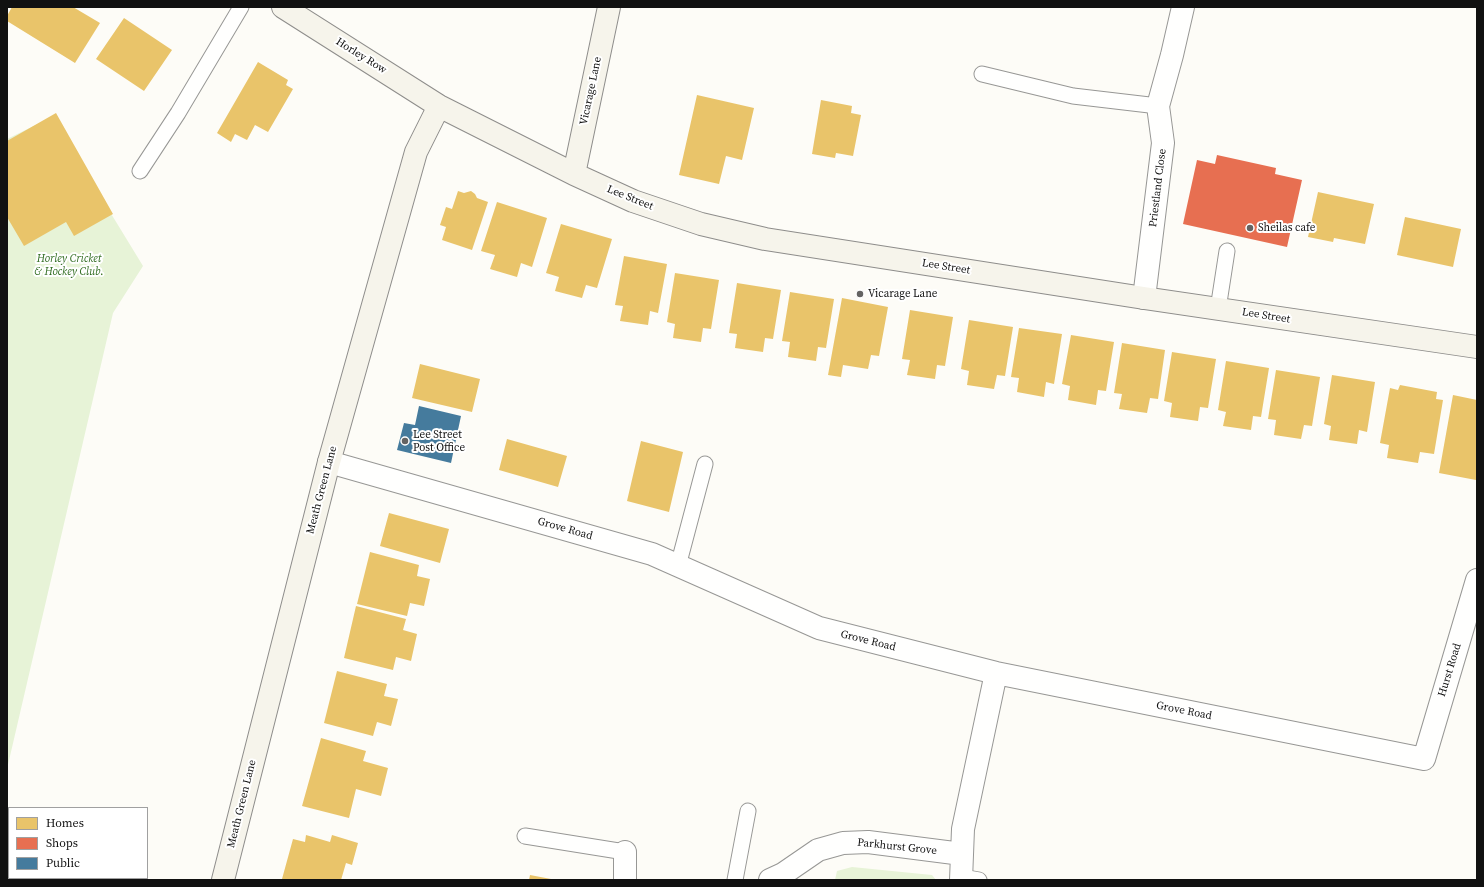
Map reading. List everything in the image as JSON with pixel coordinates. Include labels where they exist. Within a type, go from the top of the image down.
[{"type":"street","name":"Horley Row","points":[[283,7],[439,106]]},
{"type":"street","name":"Vicarage Lane","points":[[574,174],[609,7]]},
{"type":"street","name":"Priestland Close","points":[[1144,298],[1163,143],[1158,106],[1184,7]]},
{"type":"street","name":"Lee Street","points":[[439,106],[574,174],[633,201],[700,224],[765,239],[1477,348]]},
{"type":"street","name":"Meath Green Lane","points":[[223,880],[330,462],[416,152],[439,106]]},
{"type":"street","name":"Grove Road","points":[[330,462],[652,554],[819,628],[996,673],[1424,759]]},
{"type":"street","name":"Hurst Road","points":[[1424,759],[1477,580]]},
{"type":"street","points":[[967,879],[962,854],[963,830],[996,673]]},
{"type":"street","name":"Parkhurst Grove","points":[[770,880],[783,874],[818,850],[843,842],[868,842],[962,854]]},
{"type":"street","points":[[625,852],[625,880]]},
{"type":"lane","points":[[140,170],[178,113],[241,7]]},
{"type":"lane","points":[[982,74],[1073,96],[1158,106]]},
{"type":"lane","points":[[1218,309],[1227,251]]},
{"type":"lane","points":[[678,566],[705,464]]},
{"type":"lane","points":[[735,880],[748,811]]},
{"type":"lane","points":[[525,836],[625,852]]},
{"type":"green space","name":"Horley Cricket & Hockey Club.","points":[[52,117],[143,266],[113,313],[7,769],[7,139]]},
{"type":"green space","points":[[852,867],[932,875],[936,880],[835,880],[837,871]]},
{"type":"building: Homes","points":[[12,7],[73,7],[100,23],[75,63],[7,21],[7,16]]},
{"type":"building: Homes","points":[[124,18],[172,50],[144,91],[96,59]]},
{"type":"building: Homes","points":[[258,62],[288,80],[286,85],[293,89],[268,132],[255,125],[247,140],[235,134],[231,142],[217,133]]},
{"type":"building: Homes","points":[[697,95],[754,108],[742,160],[726,156],[719,184],[679,175]]},
{"type":"building: Homes","points":[[821,100],[852,106],[851,113],[861,115],[853,156],[836,153],[835,158],[812,154]]},
{"type":"building: Homes","points":[[56,113],[113,214],[74,236],[66,222],[24,246],[7,217],[7,141]]},
{"type":"building: Homes","points":[[458,191],[464,193],[471,191],[477,198],[488,202],[472,250],[442,240],[446,227],[440,225],[446,207],[452,209]]},
{"type":"building: Homes","points":[[1318,192],[1374,204],[1365,244],[1334,238],[1333,242],[1308,237]]},
{"type":"building: Homes","points":[[497,202],[547,218],[532,267],[521,263],[517,277],[490,269],[495,255],[481,251]]},
{"type":"building: Homes","points":[[1405,217],[1461,229],[1453,267],[1397,255]]},
{"type":"building: Homes","points":[[561,224],[612,239],[597,288],[586,285],[582,298],[555,291],[559,277],[546,273]]},
{"type":"building: Homes","points":[[624,256],[667,264],[658,313],[650,311],[648,325],[620,321],[623,306],[615,305]]},
{"type":"building: Homes","points":[[675,273],[719,280],[711,329],[703,328],[701,342],[673,338],[675,324],[667,322]]},
{"type":"building: Homes","points":[[737,283],[781,290],[773,339],[765,338],[763,352],[735,348],[737,334],[729,333]]},
{"type":"building: Homes","points":[[790,292],[834,299],[826,348],[818,347],[816,361],[788,357],[790,342],[782,341]]},
{"type":"building: Homes","points":[[842,298],[888,307],[879,356],[871,355],[868,369],[843,365],[841,377],[828,375]]},
{"type":"building: Homes","points":[[910,310],[953,317],[945,366],[937,365],[935,379],[907,375],[910,360],[902,359]]},
{"type":"building: Homes","points":[[969,320],[1013,327],[1005,376],[997,375],[994,389],[967,385],[969,371],[961,369]]},
{"type":"building: Homes","points":[[1019,328],[1062,334],[1054,384],[1046,382],[1044,397],[1017,392],[1019,378],[1011,377]]},
{"type":"building: Homes","points":[[1071,335],[1114,342],[1106,391],[1098,390],[1096,405],[1068,400],[1070,386],[1062,384]]},
{"type":"building: Homes","points":[[1122,343],[1165,350],[1158,399],[1150,398],[1147,413],[1119,409],[1122,394],[1114,393]]},
{"type":"building: Homes","points":[[1172,352],[1216,359],[1208,408],[1200,407],[1198,421],[1170,417],[1172,403],[1164,401]]},
{"type":"building: Homes","points":[[1226,361],[1269,368],[1261,417],[1253,416],[1251,430],[1223,426],[1226,412],[1218,410]]},
{"type":"building: Homes","points":[[420,364],[480,379],[472,412],[412,398]]},
{"type":"building: Homes","points":[[1276,370],[1320,377],[1312,426],[1304,425],[1301,439],[1274,435],[1276,420],[1268,419]]},
{"type":"building: Homes","points":[[1332,375],[1375,382],[1367,432],[1359,430],[1357,444],[1329,440],[1331,426],[1324,424]]},
{"type":"building: Homes","points":[[1400,385],[1437,392],[1436,399],[1443,400],[1434,454],[1420,452],[1418,463],[1387,458],[1389,445],[1380,443],[1390,388],[1398,390]]},
{"type":"building: Homes","points":[[1453,395],[1477,400],[1476,480],[1439,473]]},
{"type":"building: Homes","points":[[507,439],[567,456],[558,487],[499,470]]},
{"type":"building: Homes","points":[[641,441],[683,452],[669,512],[627,501]]},
{"type":"building: Homes","points":[[389,513],[449,529],[440,563],[380,546]]},
{"type":"building: Homes","points":[[370,552],[419,565],[417,576],[430,579],[424,606],[410,603],[407,616],[357,604]]},
{"type":"building: Homes","points":[[356,606],[406,619],[403,630],[417,634],[411,661],[396,657],[393,670],[344,658]]},
{"type":"building: Homes","points":[[337,671],[387,684],[384,696],[398,699],[391,726],[377,722],[373,736],[324,723]]},
{"type":"building: Homes","points":[[321,738],[366,751],[363,761],[388,768],[381,796],[356,789],[349,818],[302,806]]},
{"type":"building: Homes","points":[[306,835],[330,842],[332,835],[358,843],[352,865],[346,863],[341,880],[282,879],[293,839],[305,842]]},
{"type":"building: Homes","points":[[530,875],[551,879],[551,880],[529,880]]},
{"type":"building: Shops","points":[[1217,155],[1276,168],[1275,174],[1302,180],[1287,247],[1183,224],[1197,160],[1215,164]]},
{"type":"building: Public","points":[[419,406],[461,416],[451,463],[397,450],[404,423],[415,425]]},
{"type":"place","name":"Sheilas cafe","points":[[1250,228]]},
{"type":"place","name":"Vicarage Lane","points":[[860,294]]},
{"type":"place","name":"Lee Street Post Office","points":[[405,441]]}]
